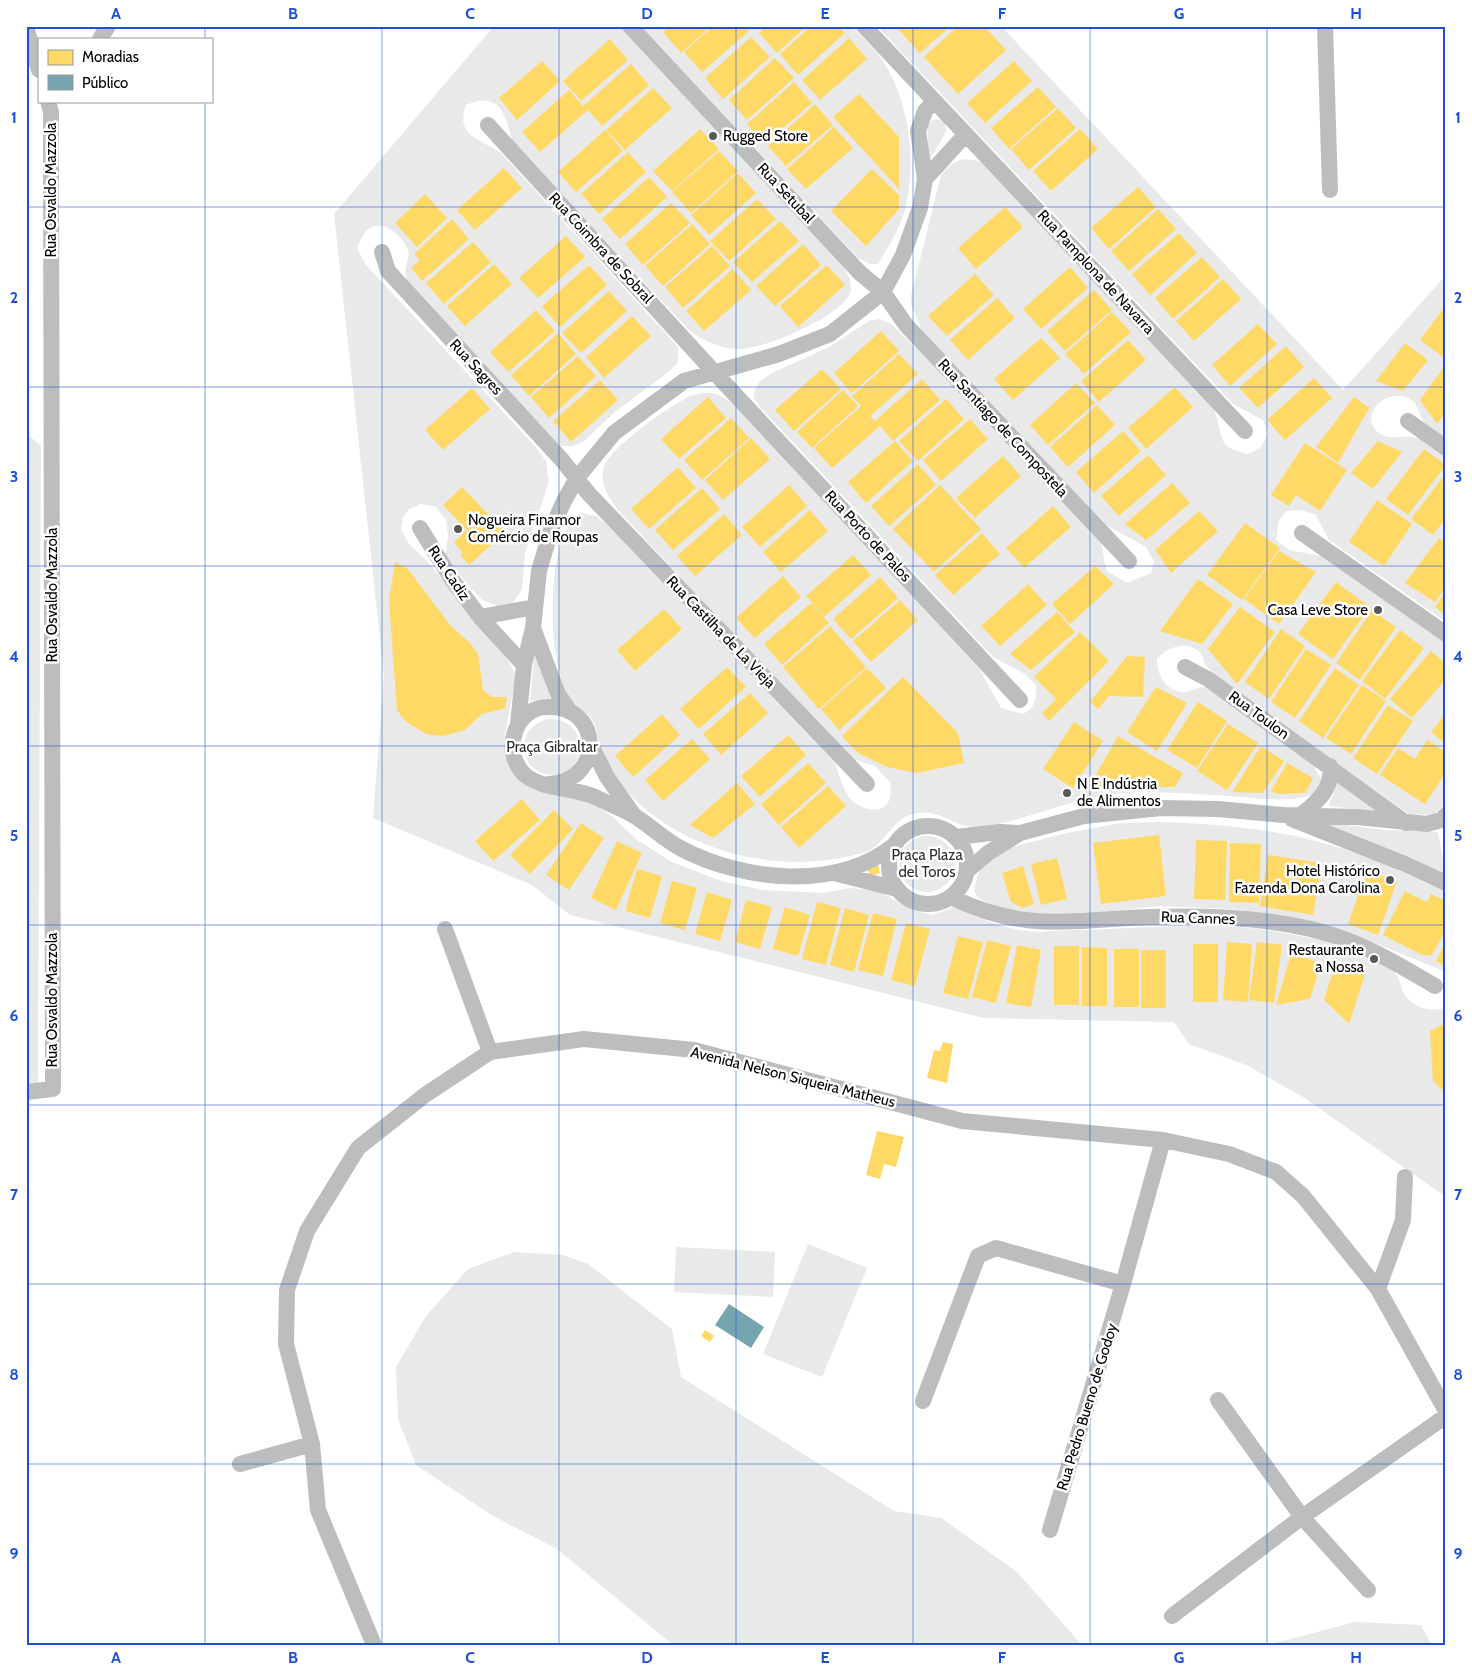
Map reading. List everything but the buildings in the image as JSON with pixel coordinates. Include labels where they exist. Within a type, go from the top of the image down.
[{"type":"street","points":[[101,38],[108,26]]},
{"type":"street","name":"Rua Setubal","points":[[630,26],[860,273],[883,292]]},
{"type":"street","name":"Rua Pamplona de Navarra","points":[[864,26],[1245,431]]},
{"type":"street","points":[[1325,26],[1330,190]]},
{"type":"street","points":[[26,27],[38,67]]},
{"type":"street","points":[[893,846],[889,856],[888,868],[897,889],[904,897],[922,904],[933,904],[951,897],[962,886],[967,871],[966,853],[956,838],[938,827],[928,826],[908,831],[879,857],[834,873],[814,876],[764,874],[707,862],[667,840],[634,816],[592,795],[536,781],[524,774],[516,763],[512,744],[518,724],[524,665],[534,628],[539,571],[551,530],[564,501],[578,478],[614,433],[684,381],[779,354],[830,334],[883,292],[903,255],[920,208],[926,179],[918,130],[925,112],[934,101]]},
{"type":"street","name":"Rua Osvaldo Mazzola","points":[[26,1092],[52,1089],[52,105]]},
{"type":"street","name":"Rua Coimbra de Sobral","points":[[488,125],[714,372]]},
{"type":"street","points":[[926,179],[966,134]]},
{"type":"street","name":"Rua Sagres","points":[[382,252],[388,271],[578,478]]},
{"type":"street","name":"Rua Santiago de Compostela","points":[[883,292],[906,325],[1128,561]]},
{"type":"street","name":"Rua Porto de Palos","points":[[714,372],[1020,700]]},
{"type":"street","points":[[1408,421],[1446,448]]},
{"type":"street","name":"Rua Castilha de La Vieja","points":[[578,478],[589,494],[867,784]]},
{"type":"street","name":"Rua Cadiz","points":[[420,528],[452,581],[480,617],[524,665]]},
{"type":"street","points":[[1302,533],[1446,634]]},
{"type":"street","points":[[480,617],[535,607]]},
{"type":"street","points":[[534,628],[558,694],[568,710],[584,724],[590,743],[607,777],[634,816]]},
{"type":"street","name":"Rua Toulon","points":[[1185,667],[1208,679],[1406,823]]},
{"type":"street","points":[[518,724],[525,716],[540,708],[558,707],[568,710]]},
{"type":"street","points":[[548,784],[565,782],[579,773],[590,754],[590,743]]},
{"type":"street","points":[[1301,815],[1318,801],[1326,789],[1330,766]]},
{"type":"street","points":[[967,871],[988,853],[1020,833],[1084,816],[1161,808],[1218,809],[1283,815],[1357,817],[1427,824],[1440,820],[1446,815]]},
{"type":"street","points":[[1283,815],[1405,864],[1446,883]]},
{"type":"street","points":[[956,838],[1000,832],[1020,833]]},
{"type":"street","points":[[834,873],[897,889]]},
{"type":"street","name":"Rua Cannes","points":[[951,897],[974,908],[1026,922],[1066,924],[1152,917],[1213,917],[1278,924],[1345,940],[1391,960],[1434,986]]},
{"type":"street","points":[[445,928],[490,1052]]},
{"type":"street","name":"Avenida Nelson Siqueira Matheus","points":[[374,1645],[318,1510],[312,1444],[286,1344],[287,1290],[306,1230],[358,1148],[425,1095],[490,1052],[584,1039],[694,1050],[962,1121],[1163,1140],[1229,1154],[1276,1172],[1303,1196],[1378,1289],[1446,1412]]},
{"type":"street","name":"Rua Pedro Bueno de Godoy","points":[[1050,1530],[1123,1284],[1163,1140]]},
{"type":"street","points":[[1378,1289],[1402,1220],[1405,1178]]},
{"type":"street","points":[[922,1401],[978,1256],[996,1248],[1123,1284]]},
{"type":"street","points":[[1218,1400],[1302,1517],[1368,1590]]},
{"type":"street","points":[[1172,1616],[1302,1517],[1446,1416]]},
{"type":"street","points":[[240,1464],[312,1444]]},
{"type":"green space","points":[[494,26],[620,26],[835,255],[846,271],[851,285],[846,299],[836,310],[802,330],[783,338],[749,348],[738,349],[706,341],[689,330],[513,143],[504,115],[495,103],[478,101],[466,105],[463,116],[467,131],[479,141],[502,154],[678,347],[678,363],[667,373],[615,412],[583,442],[573,446],[560,446],[407,283],[405,272],[409,252],[399,237],[388,228],[382,226],[370,228],[364,234],[357,248],[366,265],[535,446],[546,461],[549,482],[525,553],[522,589],[513,603],[502,608],[482,600],[445,558],[448,536],[446,520],[436,507],[421,504],[409,509],[403,517],[401,530],[409,544],[427,561],[504,652],[516,676],[505,734],[505,748],[509,767],[517,778],[534,790],[571,796],[595,806],[612,816],[637,840],[672,862],[721,881],[764,890],[824,893],[850,888],[879,891],[912,910],[932,915],[954,907],[998,925],[1031,932],[1178,926],[1253,928],[1322,940],[1353,948],[1367,954],[1380,961],[1395,973],[1404,993],[1412,1002],[1428,1009],[1435,1010],[1446,1007],[1446,1197],[1303,1097],[1246,1065],[1189,1044],[1174,1022],[984,1018],[570,915],[532,885],[373,818],[384,676],[334,214]]},
{"type":"green space","points":[[641,26],[851,26],[865,40],[878,54],[897,87],[903,107],[910,147],[909,187],[904,213],[895,235],[878,264],[870,264],[858,258]]},
{"type":"green space","points":[[877,26],[1001,26],[1343,390],[1446,275],[1446,440],[1427,426],[1412,400],[1408,398],[1399,396],[1383,400],[1377,405],[1371,419],[1373,426],[1384,436],[1407,436],[1421,439],[1446,457],[1446,622],[1329,540],[1315,514],[1300,510],[1287,511],[1279,520],[1276,540],[1289,550],[1326,557],[1446,643],[1446,797],[1442,807],[1433,815],[1410,814],[1403,810],[1224,682],[1206,666],[1201,653],[1184,646],[1168,650],[1157,658],[1160,675],[1166,684],[1175,691],[1181,692],[1205,687],[1308,756],[1322,780],[1317,793],[1285,799],[1143,792],[1114,794],[1081,800],[1016,820],[982,827],[966,826],[935,814],[918,813],[901,820],[878,844],[865,852],[833,859],[800,862],[766,860],[733,853],[701,842],[671,827],[644,808],[618,781],[603,754],[594,723],[568,696],[560,673],[555,649],[553,592],[558,553],[570,522],[580,513],[596,516],[613,530],[835,763],[844,789],[851,800],[860,806],[877,809],[886,805],[890,797],[890,782],[875,766],[852,759],[844,753],[617,509],[608,494],[604,484],[603,473],[609,458],[642,427],[681,401],[697,394],[717,394],[739,408],[980,670],[1001,708],[1023,714],[1033,705],[1036,685],[1025,674],[993,657],[754,399],[755,389],[760,381],[772,373],[829,347],[869,321],[879,319],[891,324],[927,358],[1099,538],[1108,572],[1128,583],[1151,573],[1154,562],[1146,547],[1106,525],[922,331],[911,304],[911,296],[941,175],[959,160],[970,159],[982,163],[1212,406],[1223,440],[1228,447],[1247,454],[1260,448],[1268,434],[1263,420],[1233,404]]},
{"type":"green space","points":[[939,119],[945,123],[946,132],[927,165],[928,124],[933,120]]},
{"type":"green space","points":[[26,433],[41,446],[38,1097],[26,1099]]},
{"type":"green space","points":[[535,649],[551,700],[530,701]]},
{"type":"green space","name":"Praça Gibraltar","points":[[547,719],[557,719],[572,727],[578,736],[580,747],[578,758],[572,767],[557,775],[547,775],[536,770],[529,763],[524,752],[524,742],[529,731],[536,724]]},
{"type":"green space","points":[[1335,778],[1375,811],[1328,806],[1334,793]]},
{"type":"green space","points":[[1160,822],[1236,827],[1286,834],[1334,846],[1369,858],[1446,892],[1446,972],[1348,932],[1284,917],[1232,909],[1159,906],[1065,916],[1025,913],[997,908],[977,897],[974,890],[978,874],[990,855],[1023,844],[1067,833],[1121,823]]},
{"type":"green space","points":[[1320,822],[1386,830],[1438,832],[1446,875],[1412,858]]},
{"type":"green space","name":"Praça Plaza del Toros","points":[[927,836],[938,838],[947,844],[953,853],[955,864],[953,875],[947,884],[938,890],[927,892],[916,890],[907,884],[901,875],[899,864],[901,853],[907,844],[916,838]]},
{"type":"green space","points":[[808,1244],[867,1268],[822,1377],[763,1354]]},
{"type":"green space","points":[[676,1247],[775,1252],[773,1297],[674,1292]]},
{"type":"green space","points":[[514,1252],[563,1255],[588,1264],[672,1329],[681,1377],[894,1511],[941,1518],[1016,1571],[1082,1645],[673,1645],[557,1549],[493,1516],[416,1465],[398,1419],[396,1367],[426,1316],[468,1269]]},
{"type":"green space","points":[[1355,1622],[1421,1625],[1432,1645],[1268,1645]]},
{"type":"place","name":"Rugged Store","points":[[713,136]]},
{"type":"place","name":"Nogueira Finamor Comércio de Roupas","points":[[458,529]]},
{"type":"place","name":"Casa Leve Store","points":[[1378,610]]},
{"type":"place","name":"N E Indústria de Alimentos","points":[[1067,793]]},
{"type":"place","name":"Hotel Histórico Fazenda Dona Carolina","points":[[1390,880]]},
{"type":"place","name":"Restaurante a Nossa","points":[[1374,959]]}]
